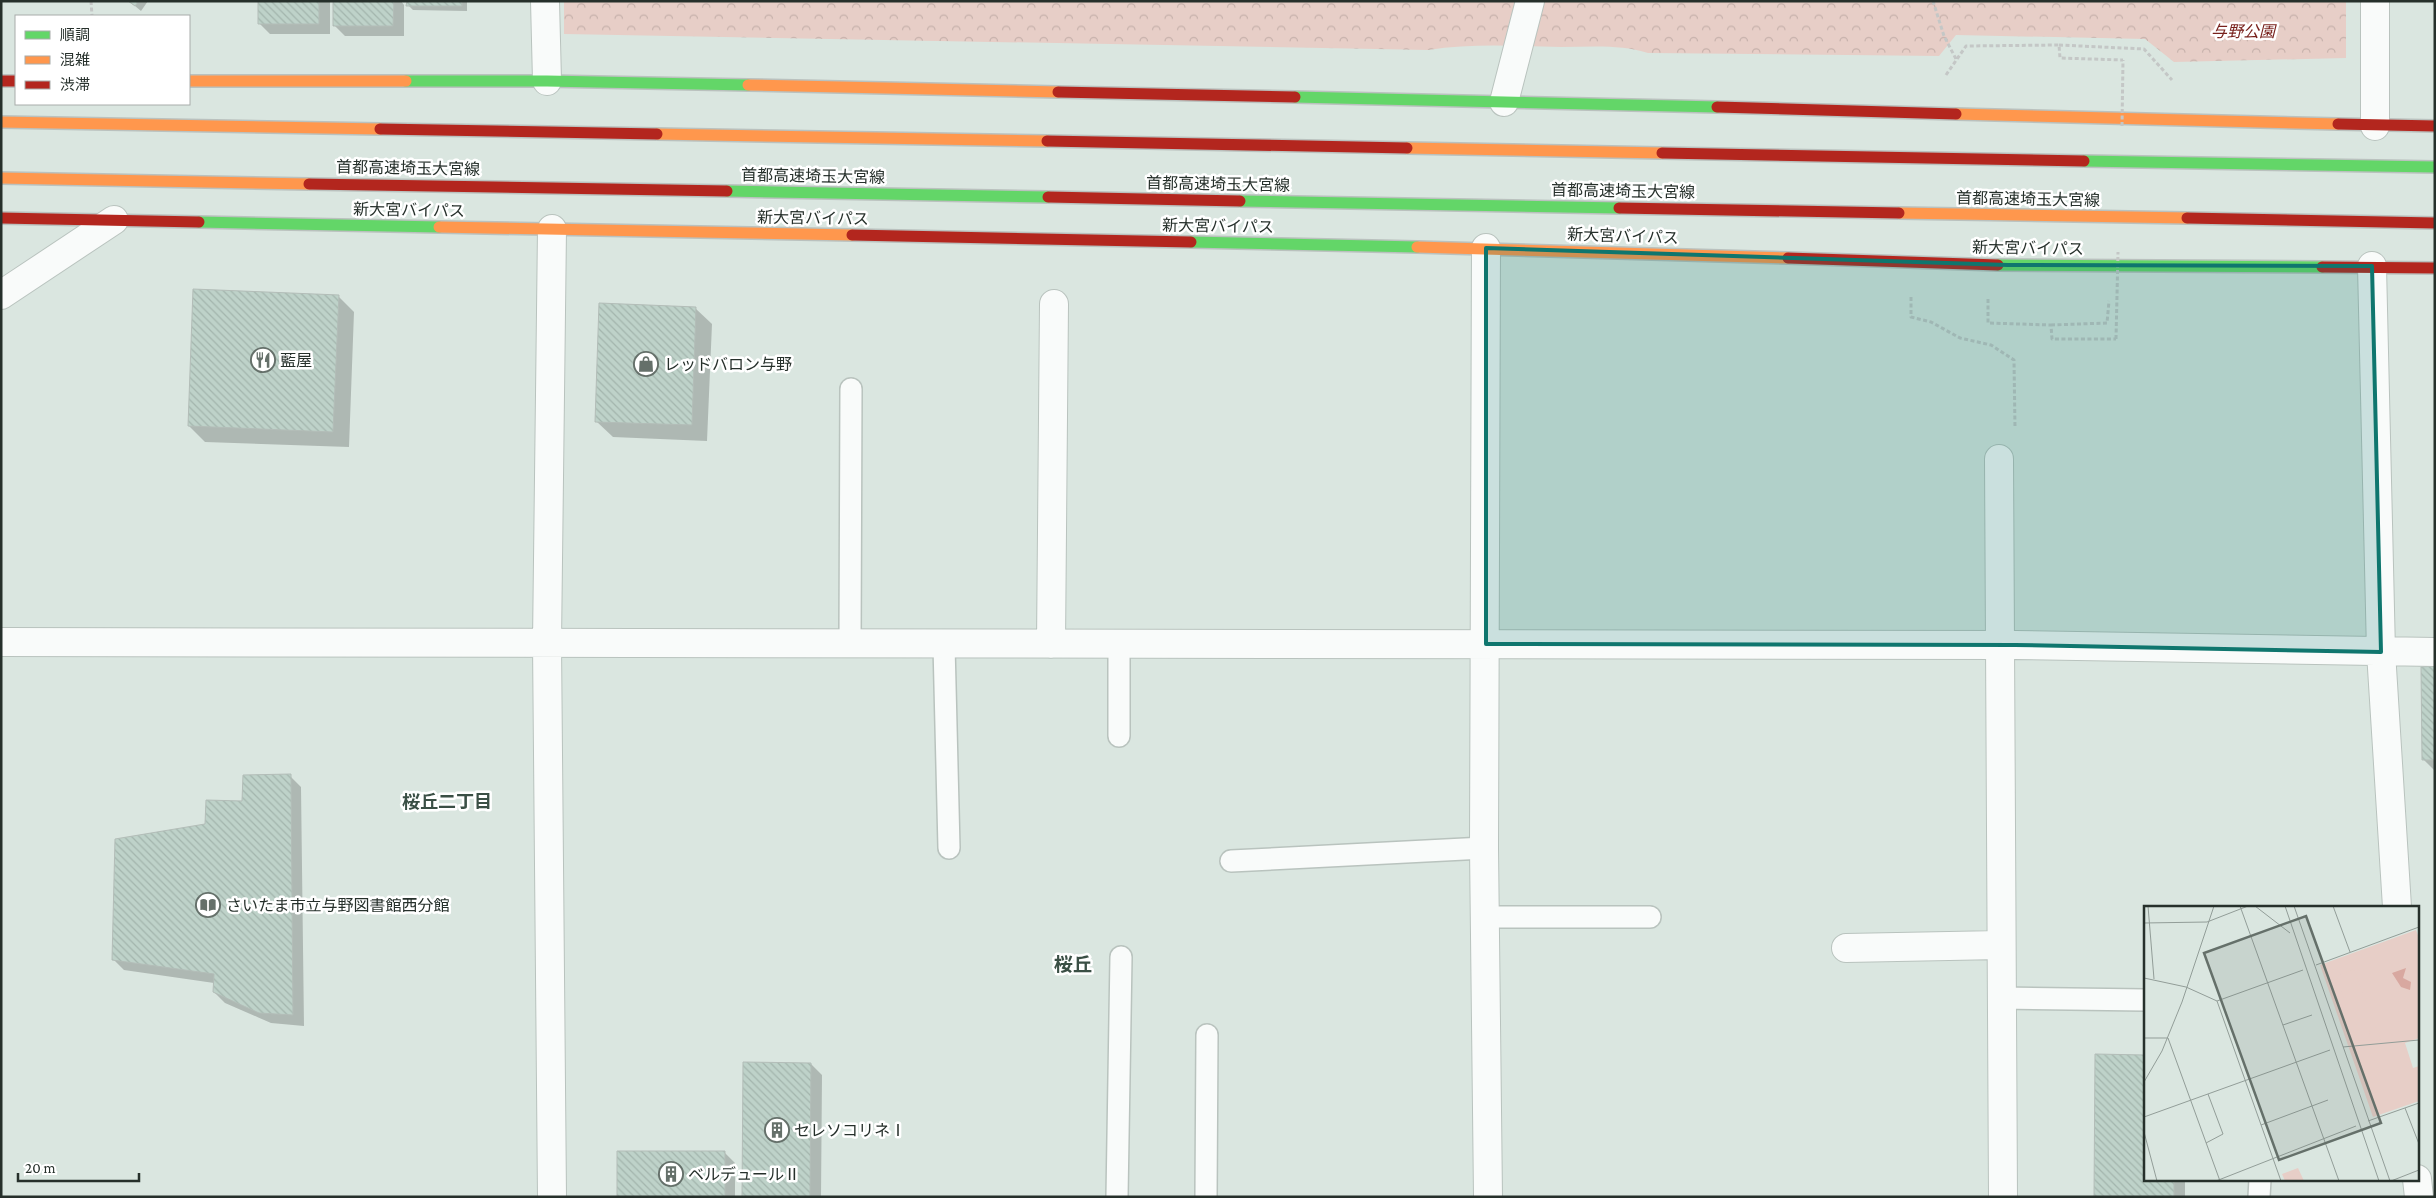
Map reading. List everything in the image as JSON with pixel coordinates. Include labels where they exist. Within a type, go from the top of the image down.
[{"type":"highway","points":[[1,81],[15,81]]},
{"type":"highway","points":[[190,81],[547,82],[1504,102],[2374,126],[2435,126]]},
{"type":"highway","points":[[1,122],[2435,167]]},
{"type":"highway","name":"首都高速埼玉大宮線","points":[[1,178],[2435,223]]},
{"type":"highway","name":"新大宮バイパス","points":[[1,218],[1486,248],[2008,265],[2372,266],[2435,268]]},
{"type":"street","points":[[545,1],[547,82]]},
{"type":"street","points":[[1504,102],[1530,1]]},
{"type":"street","points":[[2374,126],[2375,1]]},
{"type":"street","points":[[1,295],[114,220]]},
{"type":"street","points":[[552,229],[547,643],[552,1197]]},
{"type":"street","points":[[1486,248],[1484,848],[1488,1197]]},
{"type":"street","points":[[2372,266],[2381,652],[2397,906]]},
{"type":"street","points":[[1051,644],[1054,304]]},
{"type":"street","points":[[1999,459],[2000,945],[2003,1197]]},
{"type":"street","points":[[1,642],[2000,645],[2435,652]]},
{"type":"street","points":[[1846,948],[2000,945]]},
{"type":"street","points":[[2417,1180],[2418,1197]]},
{"type":"lane","points":[[850,644],[851,389]]},
{"type":"lane","points":[[1119,643],[1119,736]]},
{"type":"lane","points":[[944,644],[949,848]]},
{"type":"lane","points":[[1231,861],[1484,848]]},
{"type":"lane","points":[[1485,917],[1650,917]]},
{"type":"lane","points":[[1117,1197],[1121,957]]},
{"type":"lane","points":[[2001,998],[2144,1000]]},
{"type":"lane","points":[[1206,1197],[1207,1035]]},
{"type":"lane","points":[[2259,1197],[2260,1180]]},
{"type":"path","points":[[91,1],[92,15]]},
{"type":"path","points":[[1933,1],[1944,36],[1956,59]]},
{"type":"path","points":[[2059,45],[2060,58],[2123,60]]},
{"type":"path","points":[[1946,75],[1966,46],[2059,45],[2144,49],[2172,80]]},
{"type":"path","points":[[1911,292],[1911,317],[1931,322],[1960,338],[1991,345],[2014,360],[2016,436]]},
{"type":"path","points":[[1988,293],[1988,323],[2051,325],[2107,323],[2109,296]]},
{"type":"path","points":[[2051,325],[2052,339],[2116,339]]},
{"type":"highlighted area","points":[[1486,248],[2008,265],[2372,266],[2381,652],[2015,645],[1486,644]]},
{"type":"green space","name":"与野公園","points":[[564,1],[2346,1],[2346,58],[2174,62],[2145,39],[1956,35],[1939,56],[1648,53],[1627,48],[1605,47],[1478,46],[1428,50],[564,34]]},
{"type":"building","points":[[128,1],[139,1],[135,6]]},
{"type":"building","points":[[258,1],[319,1],[319,24],[258,24]]},
{"type":"building","points":[[333,1],[394,1],[393,26],[333,26]]},
{"type":"building","points":[[407,1],[462,1],[462,6],[406,6]]},
{"type":"building","name":"藍屋","points":[[193,289],[339,295],[333,432],[188,426]]},
{"type":"building","name":"レッドバロン与野","points":[[599,303],[696,307],[692,425],[595,422]]},
{"type":"building","points":[[2435,666],[2435,760],[2422,760],[2421,667]]},
{"type":"building","points":[[291,774],[293,1015],[259,1013],[213,992],[214,974],[112,960],[115,839],[205,824],[206,800],[242,801],[243,775]]},
{"type":"building","points":[[2095,1054],[2144,1055],[2144,1180],[2174,1180],[2174,1197],[2094,1197]]},
{"type":"building","name":"セレソコリネⅠ","points":[[743,1062],[811,1063],[810,1197],[742,1197]]},
{"type":"building","name":"ベルデュールⅡ","points":[[617,1151],[725,1151],[725,1197],[617,1197]]},
{"type":"traffic: fast","points":[[406,81],[547,81],[748,85]]},
{"type":"traffic: fast","points":[[1295,97],[1717,107]]},
{"type":"traffic: fast","points":[[2084,161],[2435,167]]},
{"type":"traffic: fast","points":[[727,191],[1048,197]]},
{"type":"traffic: fast","points":[[1240,201],[1619,208]]},
{"type":"traffic: fast","points":[[199,222],[439,227]]},
{"type":"traffic: fast","points":[[1191,242],[1417,247]]},
{"type":"traffic: fast","points":[[1998,265],[2322,267]]},
{"type":"traffic: slow","points":[[190,81],[406,81]]},
{"type":"traffic: slow","points":[[748,85],[1058,92]]},
{"type":"traffic: slow","points":[[1956,114],[2338,124]]},
{"type":"traffic: slow","points":[[1,122],[380,129]]},
{"type":"traffic: slow","points":[[657,134],[1047,141]]},
{"type":"traffic: slow","points":[[1407,148],[1662,153]]},
{"type":"traffic: slow","points":[[1,178],[309,184]]},
{"type":"traffic: slow","points":[[1899,213],[2187,218]]},
{"type":"traffic: slow","points":[[439,227],[852,235]]},
{"type":"traffic: slow","points":[[1417,247],[1788,258]]},
{"type":"traffic: jam","points":[[1,81],[15,81]]},
{"type":"traffic: jam","points":[[1058,92],[1295,97]]},
{"type":"traffic: jam","points":[[1717,107],[1956,114]]},
{"type":"traffic: jam","points":[[2338,124],[2435,126]]},
{"type":"traffic: jam","points":[[380,129],[657,134]]},
{"type":"traffic: jam","points":[[1047,141],[1407,148]]},
{"type":"traffic: jam","points":[[1662,153],[2084,161]]},
{"type":"traffic: jam","points":[[309,184],[727,191]]},
{"type":"traffic: jam","points":[[1048,197],[1240,201]]},
{"type":"traffic: jam","points":[[1619,208],[1899,213]]},
{"type":"traffic: jam","points":[[1,218],[199,222]]},
{"type":"traffic: jam","points":[[2187,218],[2435,223]]},
{"type":"traffic: jam","points":[[852,235],[1191,242]]},
{"type":"traffic: jam","points":[[1788,258],[1998,265]]},
{"type":"traffic: jam","points":[[2322,267],[2435,268]]},
{"type":"place","name":"藍屋","points":[[263,360]]},
{"type":"place","name":"レッドバロン与野","points":[[646,364]]},
{"type":"place","name":"さいたま市立与野図書館西分館","points":[[208,905]]},
{"type":"place","name":"セレソコリネⅠ","points":[[777,1130]]},
{"type":"place","name":"ベルデュールⅡ","points":[[671,1174]]},
{"type":"district","name":"桜丘二丁目","points":[[447,802]]},
{"type":"district","name":"桜丘","points":[[1073,964]]}]
